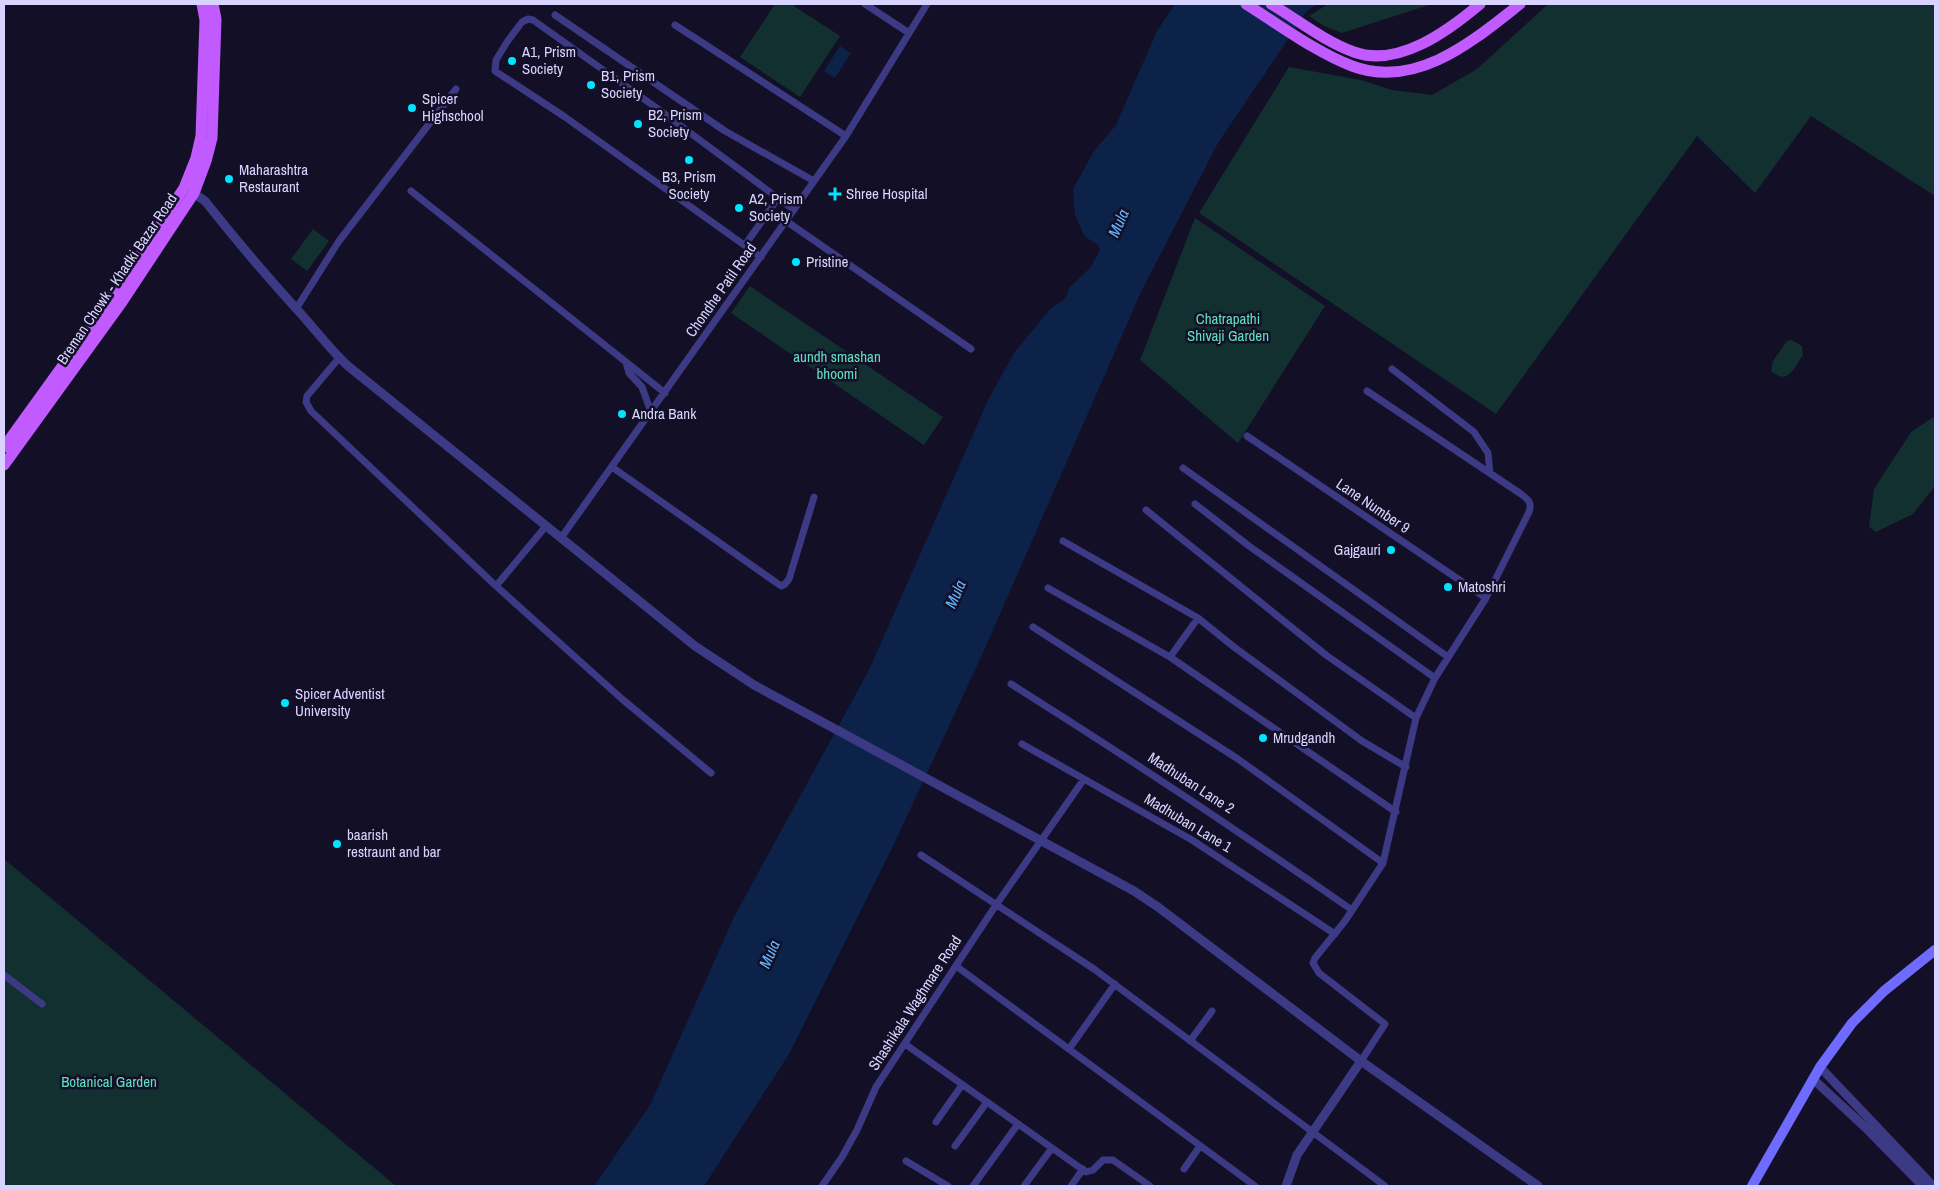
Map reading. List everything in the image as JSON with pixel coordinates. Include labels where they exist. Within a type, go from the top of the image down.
[{"type":"main road","name":"Breman Chowk - Khadki Bazar Road","points":[[202,4],[211,20]]},
{"type":"main road","name":"Breman Chowk - Khadki Bazar Road","points":[[4,465],[122,302],[189,190],[201,136],[213,4]]},
{"type":"main road","points":[[1246,4],[1321,51],[1352,66],[1376,73],[1401,72],[1426,66],[1479,37],[1520,4]]},
{"type":"main road","points":[[1271,4],[1328,40],[1356,53],[1386,56],[1412,49],[1466,16],[1480,4]]},
{"type":"main road","name":"Breman Chowk - Khadki Bazar Road","points":[[4,447],[189,190]]},
{"type":"main road","points":[[1752,1186],[1820,1067],[1852,1023],[1884,991],[1935,950]]},
{"type":"street","name":"Chondhe Patil Road","points":[[561,538],[846,136],[927,4]]},
{"type":"street","points":[[868,5],[909,33]]},
{"type":"street","points":[[555,15],[725,132],[814,182]]},
{"type":"street","points":[[761,257],[565,117],[495,71],[496,60],[507,42],[522,22],[528,19],[533,20],[794,210]]},
{"type":"street","points":[[674,25],[846,136]]},
{"type":"street","points":[[296,309],[339,241],[456,89]]},
{"type":"street","points":[[189,190],[205,201],[263,273],[339,358],[710,656],[754,684],[964,800],[1134,890],[1361,1061],[1538,1186]]},
{"type":"street","points":[[410,191],[665,393]]},
{"type":"street","points":[[745,245],[778,198]]},
{"type":"street","points":[[786,221],[971,349]]},
{"type":"street","points":[[339,358],[308,396],[306,402],[311,411],[496,586],[622,699],[712,773]]},
{"type":"street","points":[[626,362],[629,373],[642,387],[651,412]]},
{"type":"street","points":[[1392,369],[1474,432],[1488,453],[1490,473]]},
{"type":"street","points":[[1286,1186],[1297,1154],[1385,1024],[1319,973],[1313,963],[1352,910],[1383,863],[1416,718],[1435,678],[1486,598],[1525,521],[1531,505],[1528,499],[1367,391]]},
{"type":"street","name":"Lane Number 9","points":[[1247,436],[1486,598]]},
{"type":"street","points":[[612,467],[781,586],[786,584],[789,579],[814,497]]},
{"type":"street","points":[[1183,468],[1448,657]]},
{"type":"street","points":[[1195,504],[1250,546],[1435,678]]},
{"type":"street","points":[[1146,510],[1326,655],[1416,718]]},
{"type":"street","points":[[496,586],[546,526]]},
{"type":"street","points":[[1063,541],[1198,618],[1234,647],[1362,741],[1406,767]]},
{"type":"street","points":[[1048,588],[1170,657],[1396,812]]},
{"type":"street","points":[[1170,657],[1198,618]]},
{"type":"street","points":[[1033,627],[1238,759],[1383,863]]},
{"type":"street","name":"Madhuban Lane 2","points":[[1011,684],[1232,826],[1352,910]]},
{"type":"street","name":"Madhuban Lane 1","points":[[1022,744],[1192,840],[1334,934]]},
{"type":"street","name":"Shashikala Waghmare Road","points":[[822,1186],[842,1157],[857,1130],[876,1087],[996,905],[1084,778]]},
{"type":"street","points":[[921,855],[1115,984],[1190,1042],[1385,1186]]},
{"type":"street","points":[[956,966],[1255,1186]]},
{"type":"street","points":[[4,976],[42,1004]]},
{"type":"street","points":[[1069,1049],[1115,984]]},
{"type":"street","points":[[1190,1042],[1212,1011]]},
{"type":"street","points":[[905,1044],[1082,1169],[1090,1172],[1103,1160],[1113,1160],[1150,1186]]},
{"type":"street","points":[[1820,1067],[1933,1186]]},
{"type":"street","points":[[1813,1079],[1879,1141],[1923,1186]]},
{"type":"street","points":[[936,1122],[962,1085]]},
{"type":"street","points":[[954,1146],[987,1102]]},
{"type":"street","points":[[973,1186],[1018,1124]]},
{"type":"street","points":[[1184,1168],[1200,1146]]},
{"type":"street","points":[[1024,1186],[1052,1148]]},
{"type":"street","points":[[906,1161],[948,1186]]},
{"type":"street","points":[[1070,1186],[1082,1169]]},
{"type":"green space","points":[[775,4],[791,4],[840,36],[800,97],[740,57]]},
{"type":"green space","points":[[1328,4],[1432,4],[1342,33],[1324,26],[1309,16]]},
{"type":"green space","points":[[1548,4],[1935,4],[1935,196],[1811,116],[1755,193],[1697,136],[1496,414],[1199,213],[1289,67],[1361,80],[1392,90],[1432,95],[1477,69]]},
{"type":"green space","name":"Chatrapathi Shivaji Garden","points":[[1195,218],[1325,306],[1238,443],[1140,360]]},
{"type":"green space","points":[[313,229],[329,241],[307,271],[291,259]]},
{"type":"green space","name":"aundh smashan bhoomi","points":[[750,286],[943,417],[924,445],[731,313]]},
{"type":"green space","points":[[1791,340],[1802,346],[1803,355],[1790,374],[1782,377],[1771,371],[1773,361],[1787,341]]},
{"type":"green space","points":[[1935,416],[1935,486],[1913,514],[1876,532],[1869,527],[1874,489],[1911,432]]},
{"type":"green space","name":"Botanical Garden","points":[[4,859],[396,1186],[4,1186]]},
{"type":"water","name":"Mula","points":[[1175,4],[1318,4],[1307,11],[1218,143],[1142,290],[982,655],[895,842],[789,1054],[704,1186],[594,1186],[650,1105],[734,917],[869,670],[989,398],[1014,353],[1051,308],[1065,299],[1070,287],[1091,267],[1100,250],[1097,244],[1085,237],[1075,215],[1073,189],[1094,151],[1116,125],[1157,31]]},
{"type":"water","points":[[840,46],[851,53],[835,78],[824,71]]},
{"type":"place","name":"A1, Prism Society","points":[[512,61]]},
{"type":"place","name":"B1, Prism Society","points":[[591,85]]},
{"type":"place","name":"Spicer Highschool","points":[[412,108]]},
{"type":"place","name":"B2, Prism Society","points":[[638,124]]},
{"type":"place","name":"B3, Prism Society","points":[[689,160]]},
{"type":"place","name":"Maharashtra Restaurant","points":[[229,179]]},
{"type":"place","name":"Shree Hospital","points":[[835,194]]},
{"type":"place","name":"A2, Prism Society","points":[[739,208]]},
{"type":"place","name":"Pristine","points":[[796,262]]},
{"type":"place","name":"Andra Bank","points":[[622,414]]},
{"type":"place","name":"Gajgauri","points":[[1391,550]]},
{"type":"place","name":"Matoshri","points":[[1448,587]]},
{"type":"place","name":"Spicer Adventist University","points":[[285,703]]},
{"type":"place","name":"Mrudgandh","points":[[1263,738]]},
{"type":"place","name":"baarish restraunt and bar","points":[[337,844]]}]
